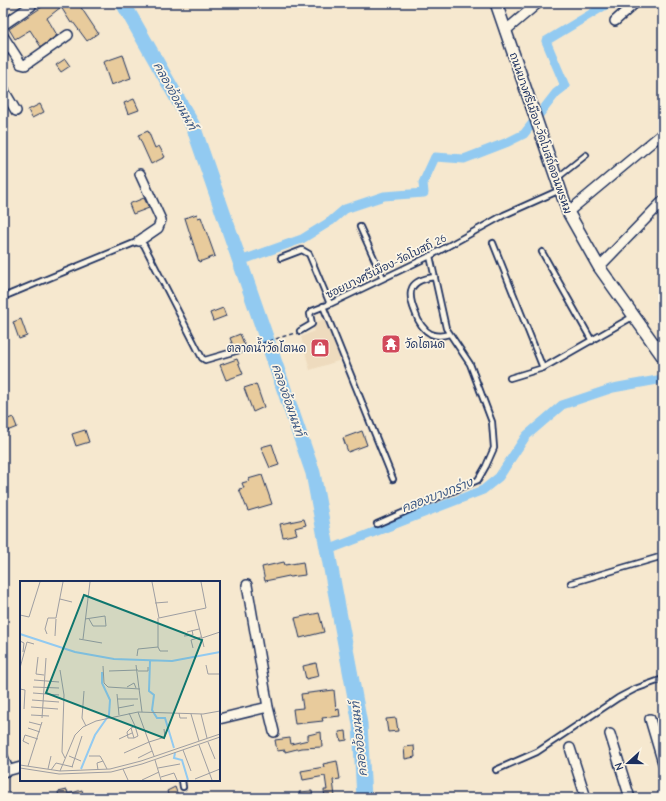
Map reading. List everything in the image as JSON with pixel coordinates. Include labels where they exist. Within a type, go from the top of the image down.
[{"type":"street","name":"ถนนบางศรีเมือง-วัดโบสถ์ดอนพรหม","points":[[496,3],[539,133],[568,212],[599,268],[663,358]]},
{"type":"street","points":[[505,31],[538,3]]},
{"type":"street","points":[[615,21],[635,3]]},
{"type":"street","points":[[3,25],[31,6]]},
{"type":"street","points":[[3,36],[21,64],[24,65],[68,35]]},
{"type":"street","points":[[3,89],[16,111]]},
{"type":"street","points":[[568,212],[663,133]]},
{"type":"street","points":[[139,241],[158,228],[161,220],[140,174]]},
{"type":"street","points":[[599,268],[663,201]]},
{"type":"street","points":[[247,585],[268,707],[274,732]]},
{"type":"street","points":[[220,719],[268,707]]},
{"type":"street","points":[[650,719],[663,762]]},
{"type":"street","points":[[610,734],[630,798]]},
{"type":"street","points":[[570,748],[586,798]]},
{"type":"street","points":[[3,757],[6,771],[20,767]]},
{"type":"lane","points":[[3,54],[11,48]]},
{"type":"lane","points":[[556,179],[586,155]]},
{"type":"lane","name":"ซอยบางศรีเมือง-วัดโบสถ์ 26","points":[[393,479],[323,306],[430,256],[504,215],[560,190]]},
{"type":"lane","points":[[360,227],[384,278]]},
{"type":"lane","points":[[3,297],[139,241],[144,245],[199,356],[205,360],[243,349]]},
{"type":"lane","points":[[494,243],[543,368]]},
{"type":"lane","points":[[281,258],[302,250],[305,251],[308,254],[330,304]]},
{"type":"lane","points":[[542,252],[592,341]]},
{"type":"lane","points":[[378,524],[478,480],[494,448],[492,422],[477,379],[461,349],[449,334],[430,256]]},
{"type":"lane","points":[[435,277],[418,280],[412,287],[410,300],[424,328],[439,336],[449,334]]},
{"type":"lane","points":[[300,331],[312,324],[310,312],[323,306]]},
{"type":"lane","points":[[510,378],[543,368],[634,316]]},
{"type":"lane","points":[[571,583],[663,556]]},
{"type":"lane","points":[[496,770],[537,752],[618,698],[635,689],[663,679]]},
{"type":"lane","points":[[182,781],[183,787]]},
{"type":"path","points":[[243,349],[300,331]]},
{"type":"shaded area","name":"ตลาดน้ำวัดโตนด","points":[[324,319],[341,360],[310,370],[301,337],[314,331],[311,324]]},
{"type":"building","points":[[48,3],[78,3],[98,33],[87,41],[73,22],[71,23],[61,7],[47,18],[57,35],[41,47],[30,30],[15,39],[9,29]]},
{"type":"building","points":[[123,55],[131,78],[111,85],[103,62]]},
{"type":"building","points":[[65,59],[70,66],[61,72],[56,65]]},
{"type":"building","points":[[134,99],[139,110],[128,114],[124,103]]},
{"type":"building","points":[[40,104],[44,112],[32,118],[28,110]]},
{"type":"building","points":[[148,131],[155,148],[159,146],[165,157],[151,164],[138,135]]},
{"type":"building","points":[[144,198],[149,208],[133,214],[129,204]]},
{"type":"building","points":[[197,214],[198,218],[201,217],[215,256],[199,262],[185,218]]},
{"type":"building","points":[[223,308],[226,316],[213,321],[210,313]]},
{"type":"building","points":[[21,319],[27,336],[19,339],[13,322]]},
{"type":"building","points":[[240,334],[245,346],[234,348],[230,338]]},
{"type":"building","points":[[237,359],[243,374],[226,380],[220,365]]},
{"type":"building","points":[[256,384],[264,407],[253,412],[244,388]]},
{"type":"building","points":[[13,417],[17,427],[7,431],[3,421]]},
{"type":"building","points":[[85,430],[89,442],[76,446],[72,434]]},
{"type":"building","points":[[362,431],[367,445],[348,452],[343,438]]},
{"type":"building","points":[[272,444],[279,465],[270,468],[261,447]]},
{"type":"building","points":[[262,475],[272,504],[248,511],[239,489],[244,488],[242,483],[249,481],[248,479]]},
{"type":"building","points":[[304,519],[306,525],[295,528],[297,534],[283,537],[280,524]]},
{"type":"building","points":[[284,562],[285,565],[303,562],[305,575],[289,576],[265,581],[262,567]]},
{"type":"building","points":[[319,613],[324,632],[300,638],[295,618]]},
{"type":"building","points":[[316,663],[319,676],[306,679],[303,666]]},
{"type":"building","points":[[334,690],[336,710],[339,709],[340,716],[322,718],[323,721],[295,724],[293,709],[303,708],[301,694]]},
{"type":"building","points":[[396,718],[398,731],[388,732],[386,719]]},
{"type":"building","points":[[346,731],[347,740],[341,741],[339,732]]},
{"type":"building","points":[[321,732],[322,747],[301,748],[285,752],[285,750],[277,751],[275,740],[290,738],[291,744],[308,740],[308,735]]},
{"type":"building","points":[[414,746],[415,757],[405,759],[404,747]]},
{"type":"building","points":[[337,761],[340,779],[333,780],[335,797],[325,798],[324,790],[327,790],[325,776],[303,780],[301,771],[324,767],[323,764]]},
{"type":"building","points":[[175,787],[179,798],[169,798],[167,791]]},
{"type":"building","points":[[67,790],[68,794],[82,790],[84,798],[59,798],[58,792]]},
{"type":"building","points":[[312,791],[313,798],[300,798],[299,792]]},
{"type":"waterway","name":"คลองอ้อมนนท์","points":[[123,3],[193,126],[313,473],[360,724],[364,798]]},
{"type":"waterway","points":[[240,261],[302,239],[331,221],[345,209],[384,196],[424,193],[423,183],[435,157],[464,159],[508,142],[524,134],[556,93],[565,86],[546,41],[609,3]]},
{"type":"waterway","name":"คลองบางกร่าง","points":[[328,550],[483,490],[499,477],[526,436],[562,405],[613,388],[663,379]]},
{"type":"place","name":"วัดโตนด","points":[[391,344]]},
{"type":"place","name":"ตลาดน้ำวัดโตนด","points":[[320,348]]}]
